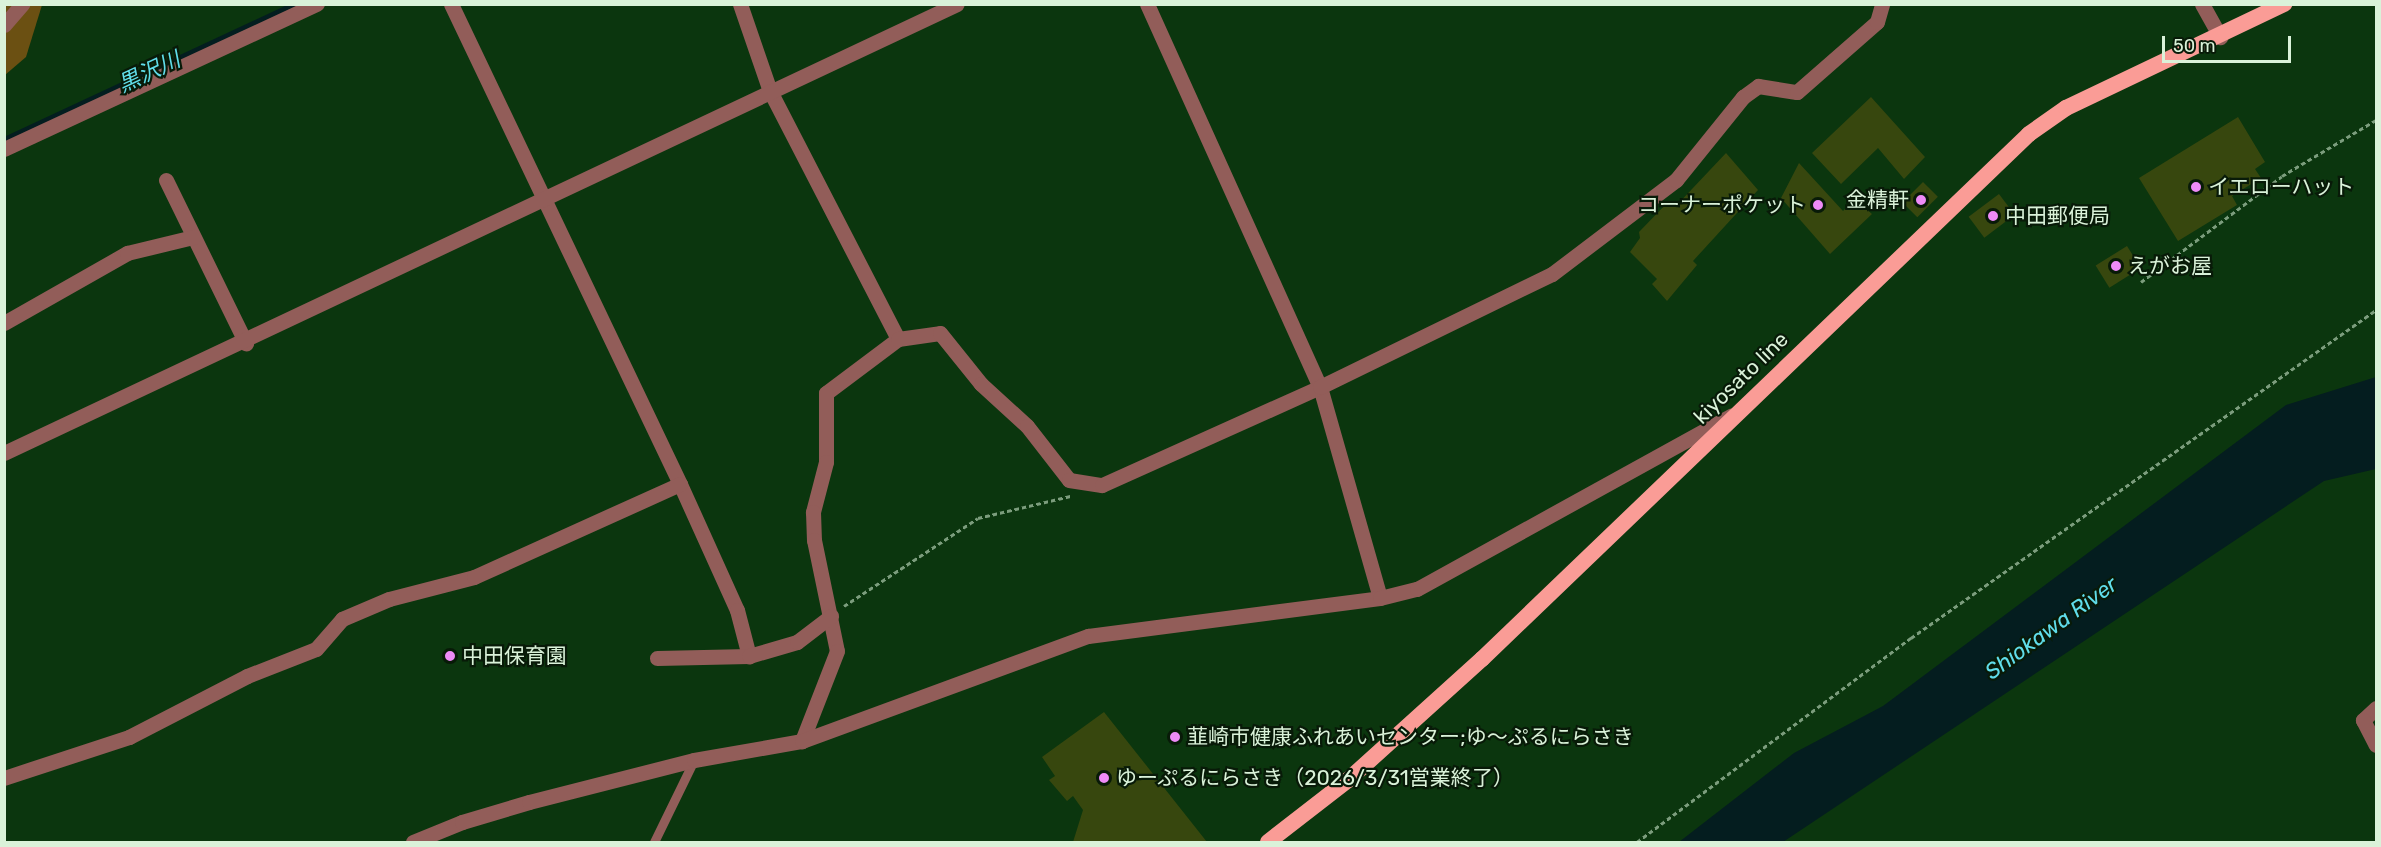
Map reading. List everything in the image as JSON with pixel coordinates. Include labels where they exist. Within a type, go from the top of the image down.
[{"type":"highway","name":"kiyosato line","points":[[1268,843],[1348,780],[1473,666],[2029,134],[2066,108],[2220,37],[2284,4]]},
{"type":"street","points":[[4,25],[22,4]]},
{"type":"street","points":[[4,149],[317,4]]},
{"type":"street","points":[[451,4],[680,484],[737,610],[749,656]]},
{"type":"street","points":[[740,4],[770,91],[898,339]]},
{"type":"street","points":[[4,453],[246,343],[770,91],[957,4]]},
{"type":"street","points":[[1147,4],[1320,387],[1380,598]]},
{"type":"street","points":[[802,741],[837,651],[831,615],[819,580],[813,512],[826,462],[826,393],[898,339],[940,333],[981,384],[1027,426],[1069,480],[1102,484],[1320,387],[1461,315],[1552,274],[1676,180],[1743,97],[1758,87],[1797,92],[1877,22],[1882,4]]},
{"type":"street","points":[[2202,4],[2220,37]]},
{"type":"street","points":[[166,180],[246,343]]},
{"type":"street","points":[[4,323],[127,253],[193,237]]},
{"type":"street","points":[[413,843],[462,822],[529,802],[694,760],[802,741],[1088,636],[1380,598],[1429,584],[1609,480],[1737,413]]},
{"type":"street","points":[[4,778],[129,737],[248,676],[316,649],[342,619],[389,599],[474,577],[680,484]]},
{"type":"street","points":[[657,658],[749,656],[797,642],[831,615]]},
{"type":"street","points":[[2376,708],[2363,720],[2376,745]]},
{"type":"lane","points":[[654,843],[694,760]]},
{"type":"path","points":[[2140,282],[2282,176],[2376,120]]},
{"type":"path","points":[[1637,843],[1911,638],[2376,310]]},
{"type":"path","points":[[831,615],[978,518],[1050,503],[1102,484]]},
{"type":"shaded area","points":[[5,5],[42,5],[26,57],[5,75]]},
{"type":"water","name":"Shiokawa River","points":[[2376,377],[2376,469],[2324,481],[1783,842],[1679,842],[1794,753],[1883,706],[2286,405]]},
{"type":"building","points":[[1871,97],[1925,157],[1904,179],[1878,148],[1841,184],[1812,153]]},
{"type":"building","name":"イエローハット","points":[[2238,117],[2265,162],[2255,169],[2261,178],[2232,196],[2237,205],[2178,241],[2139,178]]},
{"type":"building","points":[[1726,153],[1758,190],[1693,261],[1697,265],[1667,301],[1652,284],[1657,279],[1630,252],[1640,238],[1639,232],[1667,203],[1675,207]]},
{"type":"building","points":[[1799,163],[1843,211],[1855,199],[1872,214],[1830,254],[1781,198]]},
{"type":"building","name":"金精軒","points":[[1923,182],[1938,197],[1917,217],[1902,203]]},
{"type":"building","name":"中田郵便局","points":[[1999,194],[2015,215],[1984,238],[1969,217]]},
{"type":"building","points":[[2127,246],[2141,268],[2109,288],[2096,266]]},
{"type":"building","name":"ゆーぷるにらさき（2026/3/31営業終了）","points":[[1104,712],[1207,842],[1073,842],[1083,810],[1073,796],[1067,801],[1049,780],[1055,776],[1042,757]]},
{"type":"waterway","name":"黒沢川","points":[[4,139],[294,4]]},
{"type":"place","name":"イエローハット","points":[[2196,187]]},
{"type":"place","name":"金精軒","points":[[1921,200]]},
{"type":"place","name":"コーナーポケット","points":[[1818,205]]},
{"type":"place","name":"中田郵便局","points":[[1993,216]]},
{"type":"place","name":"えがお屋","points":[[2116,266]]},
{"type":"place","name":"中田保育園","points":[[450,656]]},
{"type":"place","name":"韮崎市健康ふれあいセンター;ゆ～ぷるにらさき","points":[[1175,737]]},
{"type":"place","name":"ゆーぷるにらさき（2026/3/31営業終了）","points":[[1104,778]]}]
